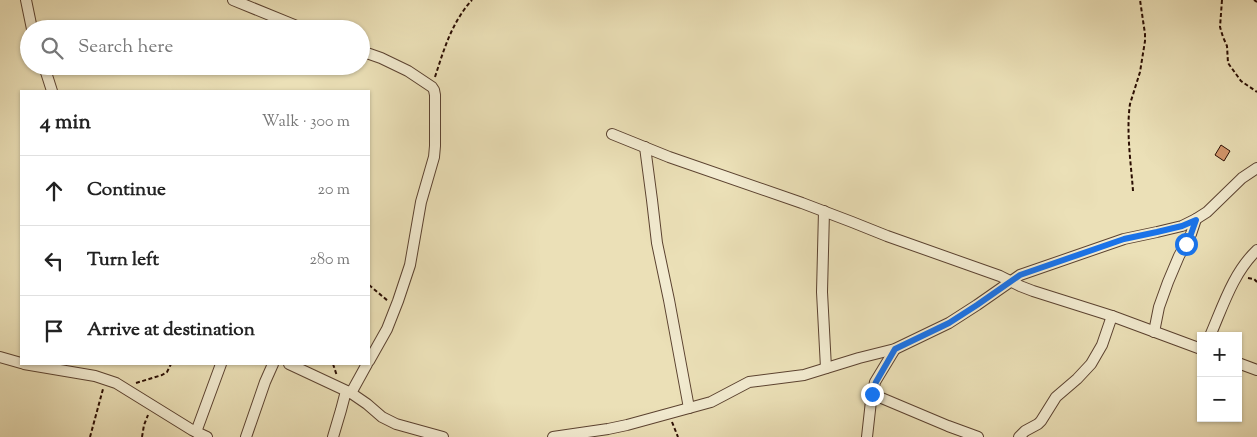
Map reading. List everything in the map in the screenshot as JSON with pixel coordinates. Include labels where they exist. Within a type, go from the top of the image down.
[{"type":"street","points":[[26,0],[30,20]]},
{"type":"street","points":[[233,0],[282,20]]},
{"type":"street","points":[[370,54],[408,71],[432,86],[435,95],[434,157],[421,202],[410,265],[387,329],[370,359]]},
{"type":"street","points":[[47,75],[52,90]]},
{"type":"street","points":[[612,134],[697,167],[824,211],[1000,276],[1033,291],[1112,316],[1197,348]]},
{"type":"street","points":[[645,147],[657,244],[689,408]]},
{"type":"street","points":[[553,437],[608,429],[667,414],[711,402],[744,383],[804,375],[895,349],[949,323],[1010,281],[1027,273],[1124,239],[1182,226],[1196,220],[1207,212],[1242,178],[1257,168]]},
{"type":"street","points":[[824,211],[822,292],[826,368]]},
{"type":"street","points":[[1154,332],[1159,308],[1168,282],[1196,220]]},
{"type":"street","points":[[1212,332],[1236,278],[1247,260],[1257,250]]},
{"type":"street","points":[[1019,437],[1025,431],[1038,424],[1056,397],[1078,379],[1091,364],[1102,344],[1112,316]]},
{"type":"street","points":[[867,437],[872,394],[876,382],[895,349]]},
{"type":"street","points":[[0,357],[20,362]]},
{"type":"street","points":[[1242,364],[1257,370]]},
{"type":"street","points":[[40,365],[106,379],[121,386],[193,433],[207,437]]},
{"type":"street","points":[[193,433],[221,365]]},
{"type":"street","points":[[246,437],[273,365]]},
{"type":"street","points":[[290,365],[348,392],[367,404],[382,417],[396,424],[443,437]]},
{"type":"street","points":[[333,437],[348,392],[366,365]]},
{"type":"street","points":[[872,394],[978,437]]},
{"type":"path","points":[[432,86],[446,40],[458,18],[472,0]]},
{"type":"path","points":[[1133,191],[1129,109],[1140,72],[1145,41],[1140,0]]},
{"type":"path","points":[[1222,0],[1220,27],[1222,37],[1227,46],[1228,63],[1240,81],[1257,92]]},
{"type":"path","points":[[370,286],[396,306]]},
{"type":"path","points":[[121,386],[162,375],[167,372],[170,365]]},
{"type":"path","points":[[90,437],[106,379]]},
{"type":"path","points":[[142,437],[144,425],[152,406]]},
{"type":"path","points":[[667,414],[678,437]]},
{"type":"building","points":[[1221,145],[1230,151],[1224,161],[1215,155]]},
{"type":"route","points":[[872,394],[876,382],[895,349],[949,323],[1020,275],[1124,239],[1182,226],[1196,220],[1186,244]]}]
